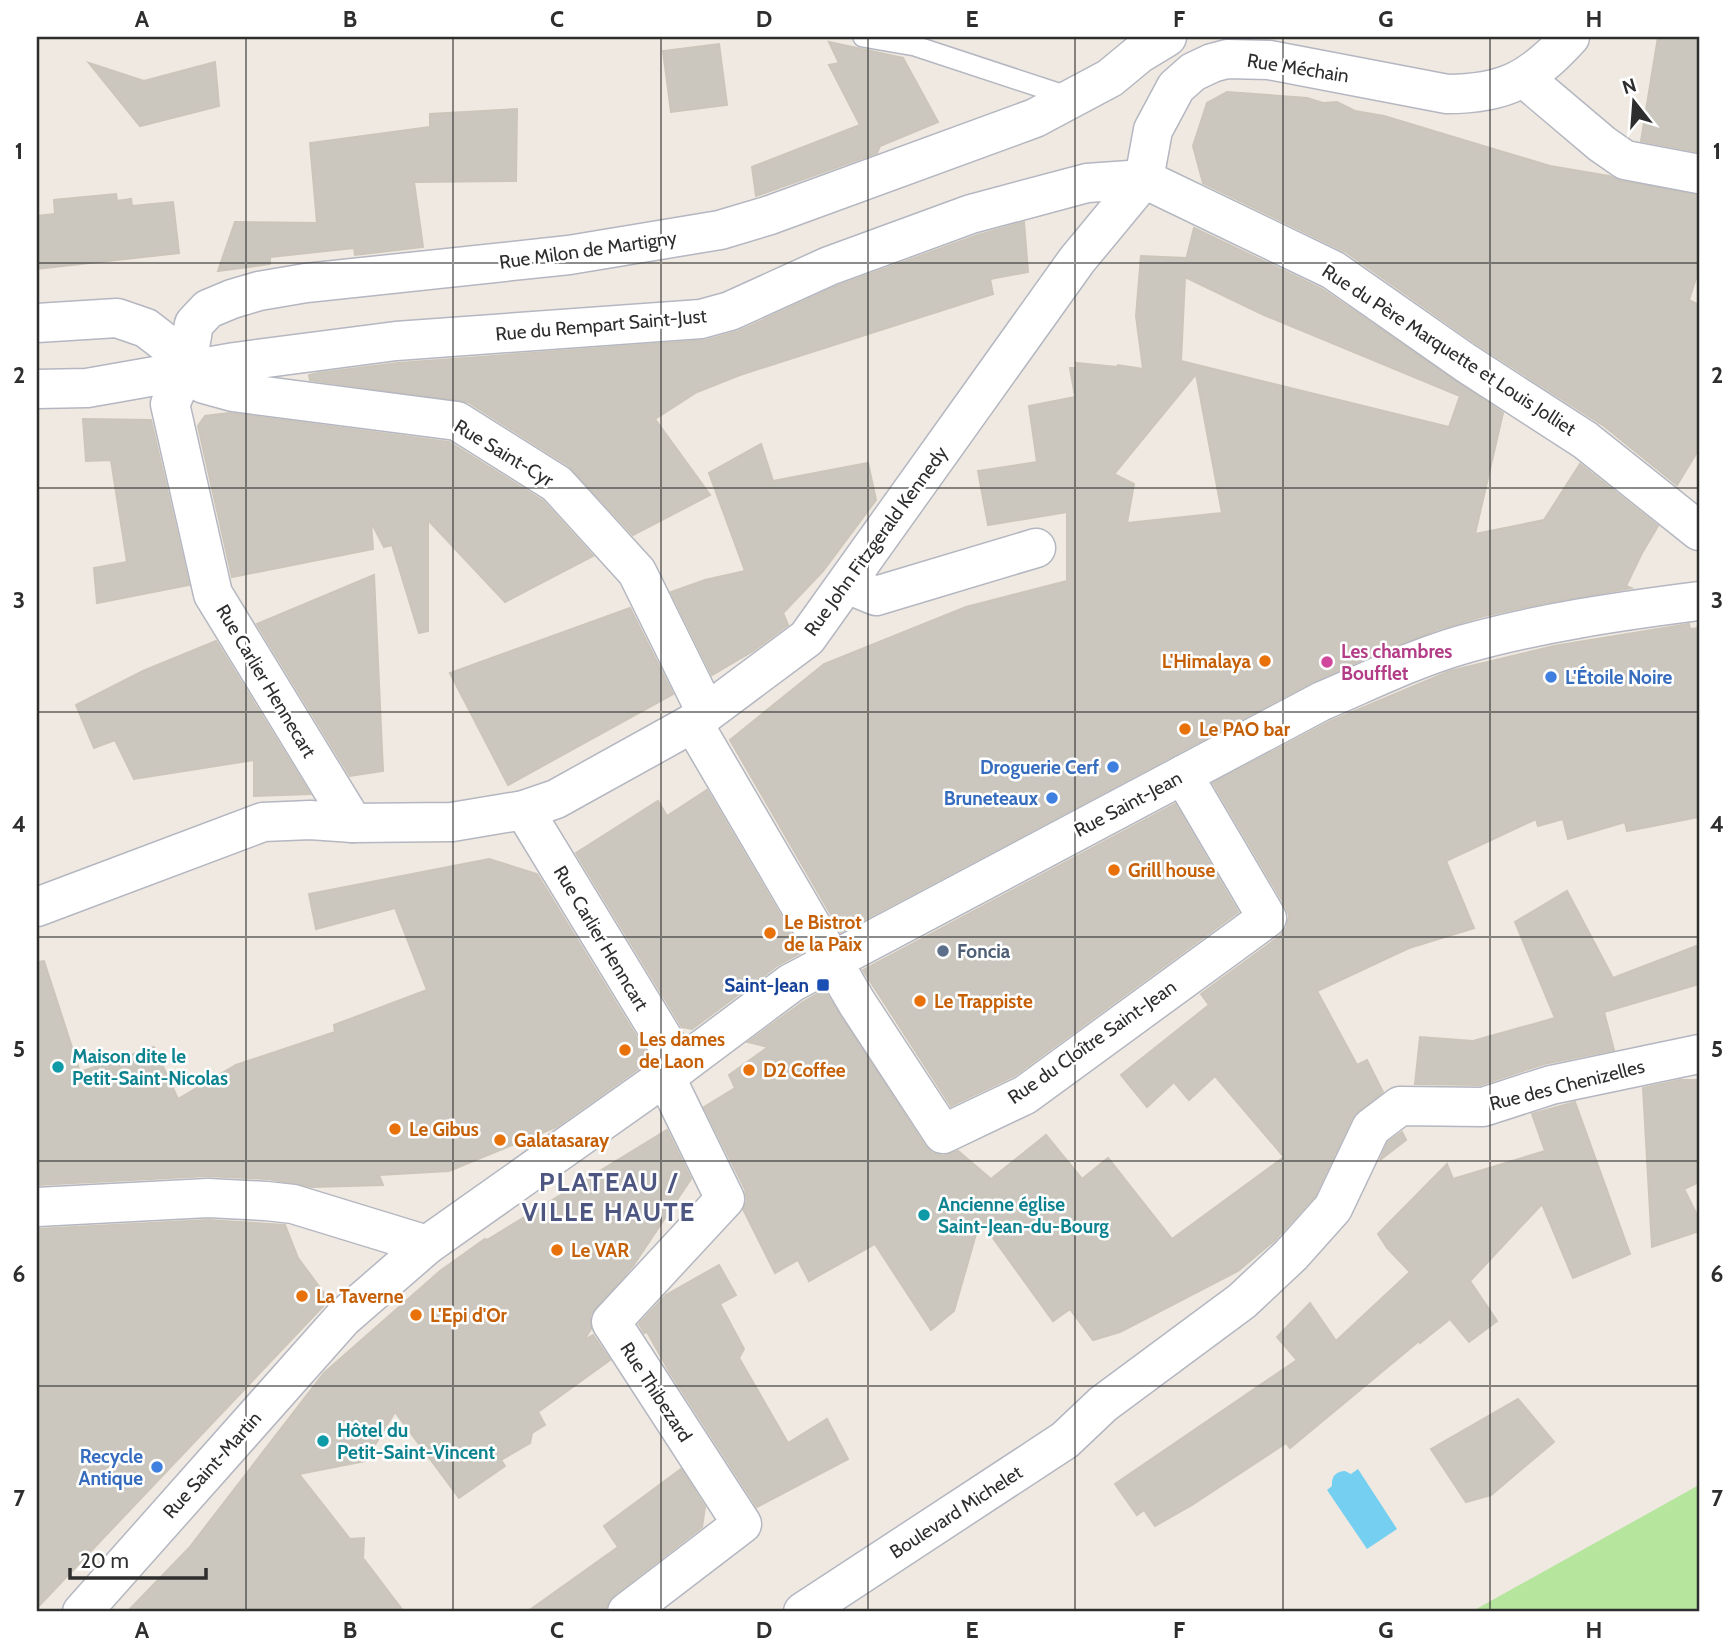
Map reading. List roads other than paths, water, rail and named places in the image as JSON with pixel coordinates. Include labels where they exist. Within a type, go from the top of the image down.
[{"type":"street","name":"Rue Milon de Martigny","points":[[195,377],[194,324],[208,309],[232,299],[306,283],[569,255],[720,230],[770,215],[1035,118],[1110,78],[1139,54],[1167,37]]},
{"type":"street","name":"Rue Méchain","points":[[1144,179],[1153,130],[1166,104],[1176,87],[1193,72],[1212,63],[1227,59],[1269,60],[1447,94],[1473,94],[1500,89],[1524,78],[1570,37]]},
{"type":"street","points":[[1524,78],[1625,160],[1699,174]]},
{"type":"street","name":"Rue du Rempart Saint-Just","points":[[37,389],[88,388],[195,377],[396,341],[701,319],[730,311],[829,266],[971,214],[1087,183],[1144,179]]},
{"type":"street","name":"Rue du Père Marquette et Louis Jolliet","points":[[1144,179],[1333,270],[1466,363],[1585,440],[1699,531]]},
{"type":"street","name":"Rue John Fitzgerald Kennedy","points":[[37,907],[263,822],[452,822],[524,810],[556,799],[699,718],[807,638],[1077,260],[1144,179]]},
{"type":"street","points":[[37,323],[117,318],[146,328],[168,345],[195,377]]},
{"type":"street","name":"Rue Carlier Hennecart","points":[[195,377],[170,404],[213,594],[353,823]]},
{"type":"street","name":"Rue Saint-Cyr","points":[[195,377],[233,392],[457,421],[557,484],[637,572],[699,718],[832,961]]},
{"type":"street","points":[[847,584],[876,596],[1036,548]]},
{"type":"street","name":"Rue Saint-Jean","points":[[427,1245],[791,984],[1322,701],[1460,645],[1527,628],[1699,601]]},
{"type":"street","name":"Rue du Cloître Saint-Jean","points":[[832,961],[943,1134],[1025,1095],[1268,918],[1182,775]]},
{"type":"street","name":"Rue Carlier Henncart","points":[[524,810],[672,1071]]},
{"type":"street","name":"Rue des Chenizelles","points":[[1104,1404],[1242,1301],[1291,1255],[1333,1208],[1371,1128],[1400,1106],[1483,1107],[1551,1085],[1699,1054]]},
{"type":"street","name":"Rue Thibezard","points":[[628,1612],[742,1524],[611,1322],[725,1199],[672,1071]]},
{"type":"street","points":[[37,1207],[208,1198],[293,1204],[427,1245]]},
{"type":"street","name":"Rue Saint-Martin","points":[[82,1612],[343,1318],[427,1245]]},
{"type":"street","name":"Boulevard Michelet","points":[[803,1612],[1065,1440],[1104,1404]]},
{"type":"lane","points":[[863,37],[915,46],[1074,99]]},
{"type":"water","points":[[1358,1469],[1397,1529],[1367,1549],[1327,1490],[1332,1486],[1332,1480],[1337,1473],[1345,1471],[1351,1474]]},
{"type":"place","name":"L'Himalaya","points":[[1265,661]]},
{"type":"place","name":"Les chambres Boufflet","points":[[1327,662]]},
{"type":"place","name":"L'Étoile Noire","points":[[1551,677]]},
{"type":"place","name":"Le PAO bar","points":[[1185,729]]},
{"type":"place","name":"Droguerie Cerf","points":[[1113,767]]},
{"type":"place","name":"Bruneteaux","points":[[1052,798]]},
{"type":"place","name":"Grill house","points":[[1114,870]]},
{"type":"place","name":"Le Bistrot de la Paix","points":[[770,933]]},
{"type":"place","name":"Foncia","points":[[943,951]]},
{"type":"place","name":"Saint-Jean","points":[[823,985]]},
{"type":"place","name":"Le Trappiste","points":[[920,1001]]},
{"type":"place","name":"Les dames de Laon","points":[[625,1050]]},
{"type":"place","name":"Maison dite le Petit-Saint-Nicolas","points":[[58,1067]]},
{"type":"place","name":"D2 Coffee","points":[[749,1070]]},
{"type":"place","name":"Le Gibus","points":[[395,1129]]},
{"type":"place","name":"Galatasaray","points":[[500,1140]]},
{"type":"place","name":"Ancienne église Saint-Jean-du-Bourg","points":[[924,1215]]},
{"type":"place","name":"Le VAR","points":[[557,1250]]},
{"type":"place","name":"La Taverne","points":[[302,1296]]},
{"type":"place","name":"L'Epi d'Or","points":[[416,1315]]},
{"type":"place","name":"Hôtel du Petit-Saint-Vincent","points":[[323,1441]]},
{"type":"place","name":"Recycle Antique","points":[[157,1467]]},
{"type":"district","name":"PLATEAU / VILLE HAUTE","points":[[609,1197]]}]
